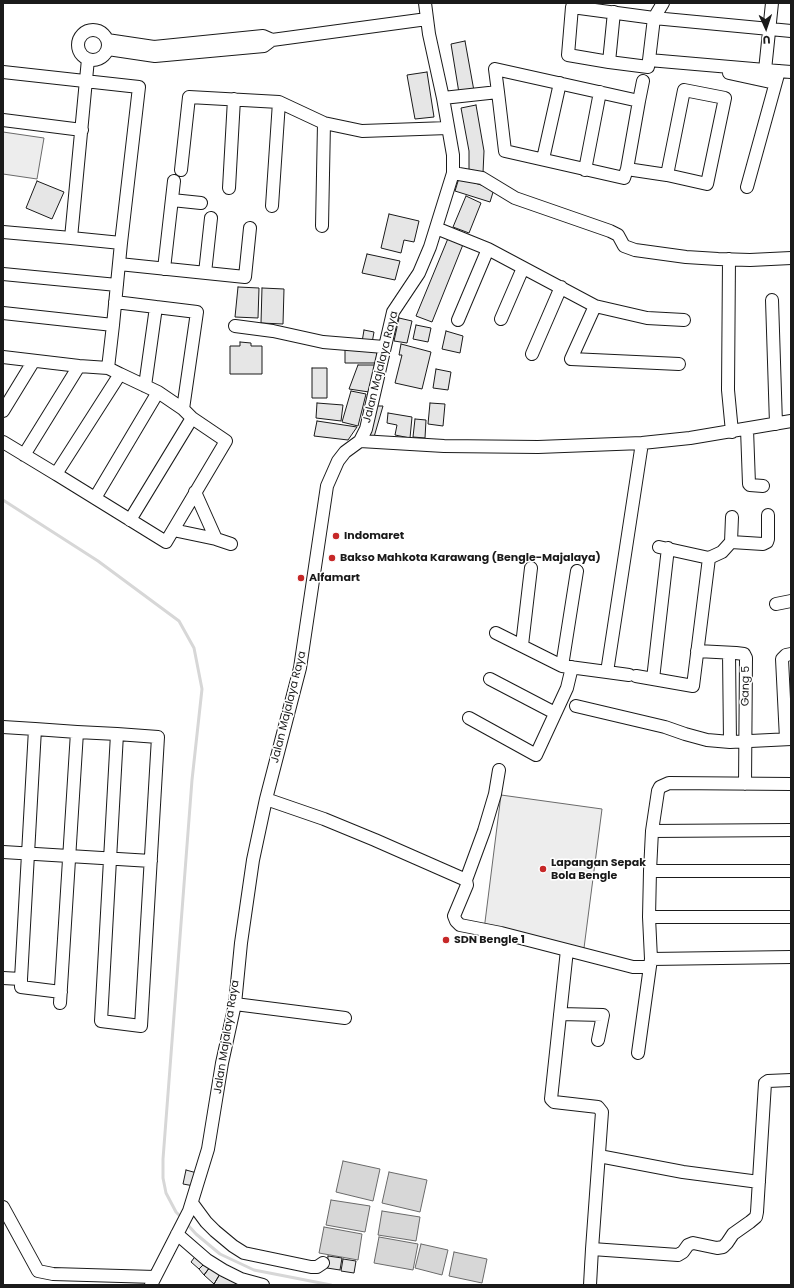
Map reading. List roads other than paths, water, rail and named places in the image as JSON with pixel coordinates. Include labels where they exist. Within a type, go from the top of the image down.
[{"type":"street","name":"Jalan Majalaya Raya","points":[[153,1281],[190,1207],[208,1149],[222,1063],[235,1004],[246,900],[252,860],[266,799],[300,668],[327,486],[338,461],[345,452],[360,441],[369,420],[393,312],[419,273],[436,228],[453,173],[453,155],[443,98],[429,34],[425,3]]},
{"type":"street","points":[[663,3],[654,18],[648,67],[568,55],[572,6],[654,18],[791,31]]},
{"type":"street","points":[[765,70],[772,3]]},
{"type":"street","points":[[608,62],[614,12]]},
{"type":"street","points":[[107,44],[155,56],[264,46],[272,40],[427,19]]},
{"type":"street","points":[[87,32],[101,32],[107,44],[106,53],[98,59],[88,59],[80,53],[78,48],[80,38],[82,34],[87,32]]},
{"type":"street","points":[[71,238],[88,59]]},
{"type":"street","points":[[649,60],[791,72]]},
{"type":"street","points":[[683,62],[775,83]]},
{"type":"street","points":[[639,101],[495,69],[505,150],[624,178],[627,169],[643,80]]},
{"type":"street","points":[[747,187],[779,71]]},
{"type":"street","points":[[3,72],[139,87],[108,368]]},
{"type":"street","points":[[543,159],[560,83]]},
{"type":"street","points":[[627,169],[667,175],[707,184],[725,98],[684,90],[667,175]]},
{"type":"street","points":[[443,98],[498,92]]},
{"type":"street","points":[[585,170],[600,92]]},
{"type":"street","points":[[180,170],[189,97],[280,102],[324,123],[362,130],[448,128]]},
{"type":"street","points":[[229,188],[234,100]]},
{"type":"street","points":[[272,206],[280,102]]},
{"type":"street","points":[[3,120],[82,130]]},
{"type":"street","points":[[322,226],[324,123]]},
{"type":"street","points":[[453,173],[482,178],[515,198],[610,231],[618,235],[624,246],[635,250],[686,257],[729,259],[791,258]]},
{"type":"street","points":[[164,269],[174,181]]},
{"type":"street","points":[[172,200],[200,203]]},
{"type":"street","points":[[205,273],[211,218]]},
{"type":"street","points":[[119,264],[245,277],[250,228]]},
{"type":"street","points":[[436,228],[488,249],[595,306],[647,318],[684,320]]},
{"type":"street","points":[[3,232],[121,243]]},
{"type":"street","points":[[458,320],[488,249]]},
{"type":"street","points":[[729,259],[728,390],[732,432]]},
{"type":"street","points":[[501,319],[523,268]]},
{"type":"street","points":[[3,274],[117,285]]},
{"type":"street","points":[[532,354],[561,287]]},
{"type":"street","points":[[772,300],[776,424]]},
{"type":"street","points":[[115,302],[197,312],[183,410]]},
{"type":"street","points":[[595,306],[571,360],[679,364]]},
{"type":"street","points":[[145,386],[156,307]]},
{"type":"street","points":[[3,313],[112,325]]},
{"type":"street","points":[[235,326],[273,331],[323,342],[384,347]]},
{"type":"street","points":[[3,357],[33,362],[108,368],[158,392],[192,418],[226,440],[166,542],[3,442]]},
{"type":"street","points":[[3,411],[33,362]]},
{"type":"street","points":[[24,455],[78,366]]},
{"type":"street","points":[[56,474],[120,374]]},
{"type":"street","points":[[94,498],[158,392]]},
{"type":"street","points":[[130,520],[192,418]]},
{"type":"street","points":[[360,441],[444,446],[538,448],[642,443],[732,432],[791,421]]},
{"type":"street","points":[[747,429],[749,484],[750,486],[763,486]]},
{"type":"street","points":[[607,672],[642,443]]},
{"type":"street","points":[[195,492],[216,539]]},
{"type":"street","points":[[730,542],[763,544],[766,542],[768,539],[768,515]]},
{"type":"street","points":[[653,679],[663,547],[709,558],[722,552],[730,542],[732,517]]},
{"type":"street","points":[[173,530],[216,539],[231,544]]},
{"type":"street","points":[[496,633],[567,667],[693,686],[709,558]]},
{"type":"street","points":[[522,645],[531,568]]},
{"type":"street","points":[[469,718],[536,755],[566,688],[577,571]]},
{"type":"street","points":[[776,604],[791,601]]},
{"type":"street","name":"Gang 5","points":[[697,651],[744,654],[746,658],[745,742]]},
{"type":"street","points":[[729,653],[730,742]]},
{"type":"street","points":[[576,706],[665,727],[707,740],[745,742],[789,739],[782,659],[784,656],[791,654]]},
{"type":"street","points":[[490,679],[554,713]]},
{"type":"street","points":[[3,727],[117,734],[158,737],[141,1026],[101,1021],[117,734]]},
{"type":"street","points":[[34,729],[21,987],[61,998],[77,732]]},
{"type":"street","points":[[745,742],[745,784]]},
{"type":"street","points":[[499,770],[495,794],[484,831],[466,880],[467,885],[454,916],[454,919],[458,924],[470,928],[501,933],[633,966],[650,963],[791,957]]},
{"type":"street","points":[[638,1053],[650,963],[650,871],[652,831],[658,791],[664,784],[669,783],[791,784]]},
{"type":"street","points":[[266,799],[324,819],[466,880]]},
{"type":"street","points":[[652,831],[791,830]]},
{"type":"street","points":[[3,852],[151,861]]},
{"type":"street","points":[[650,871],[791,871]]},
{"type":"street","points":[[649,917],[791,917]]},
{"type":"street","points":[[567,950],[551,1099],[554,1102],[595,1107],[600,1110],[602,1115],[590,1285]]},
{"type":"street","points":[[3,978],[22,979]]},
{"type":"street","points":[[235,1004],[345,1018]]},
{"type":"street","points":[[560,1014],[603,1015],[598,1040]]},
{"type":"street","points":[[592,1249],[678,1255],[683,1252],[688,1245],[693,1243],[703,1244],[712,1248],[723,1247],[727,1244],[733,1234],[756,1217],[765,1083],[768,1081],[791,1080]]},
{"type":"street","points":[[599,1156],[683,1172],[759,1182]]},
{"type":"street","points":[[3,1207],[38,1271],[53,1274],[153,1281]]},
{"type":"street","points":[[190,1207],[215,1231],[244,1253],[311,1267],[323,1263]]},
{"type":"street","points":[[179,1231],[207,1260],[242,1279],[263,1285]]},
{"type":"waterway","points":[[3,500],[98,561],[179,621],[194,648],[202,689],[192,780],[163,1159],[163,1178],[166,1193],[176,1212],[182,1218]]},
{"type":"waterway","points":[[186,1223],[196,1234],[220,1254],[254,1270],[331,1285]]},
{"type":"place","name":"Indomaret","points":[[336,536]]},
{"type":"place","name":"Bakso Mahkota Karawang (Bengle-Majalaya)","points":[[332,558]]},
{"type":"place","name":"Alfamart","points":[[301,578]]},
{"type":"place","name":"Lapangan Sepak Bola Bengle","points":[[543,869]]},
{"type":"place","name":"SDN Bengle 1","points":[[446,940]]}]
